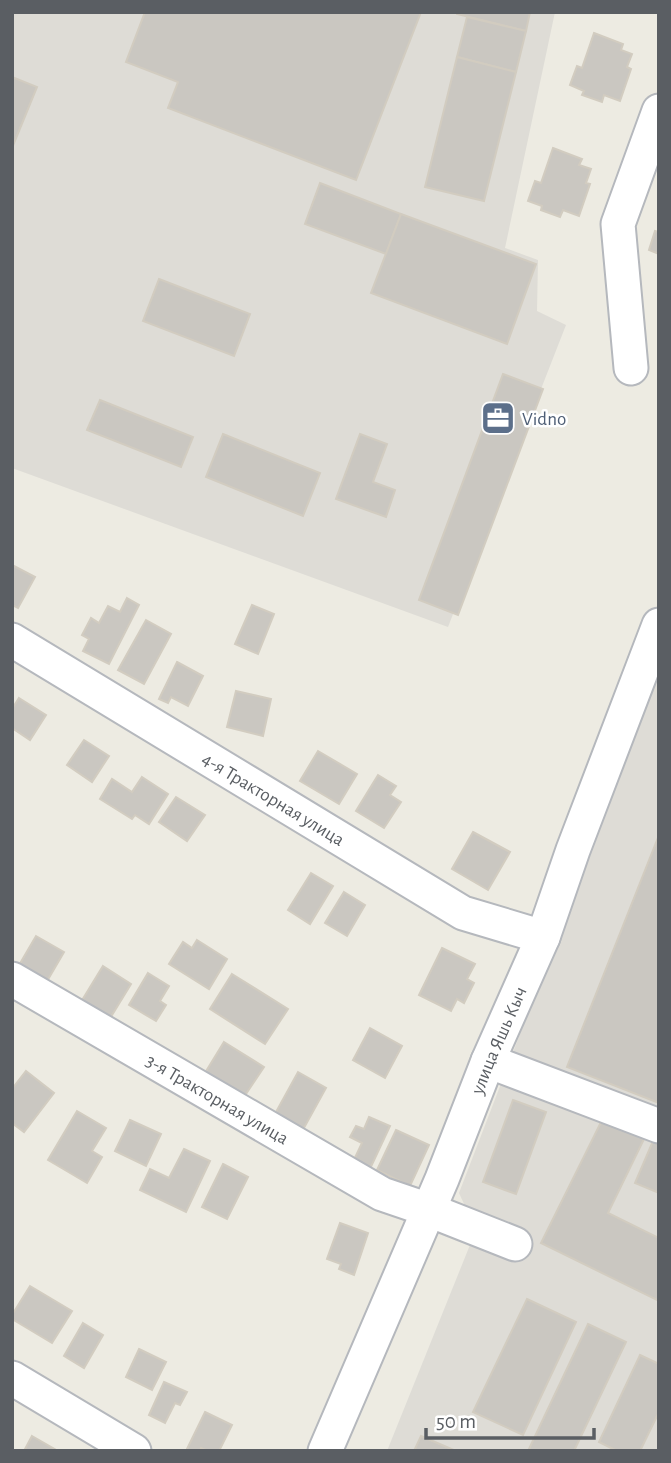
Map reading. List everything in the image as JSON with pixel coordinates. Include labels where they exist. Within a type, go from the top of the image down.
[{"type":"street","points":[[631,368],[618,224],[659,111]]},
{"type":"street","name":"улица Яшь Кыч","points":[[325,1451],[429,1210],[488,1061],[543,937],[573,850],[659,625]]},
{"type":"street","name":"4-я Тракторная улица","points":[[12,640],[463,913],[543,937]]},
{"type":"street","name":"3-я Тракторная улица","points":[[12,979],[382,1194],[515,1244]]},
{"type":"street","points":[[488,1061],[659,1126]]},
{"type":"street","points":[[12,1378],[134,1451]]},
{"type":"shaded area","points":[[12,12],[555,12],[505,248],[538,260],[537,311],[566,325],[448,627],[12,468]]},
{"type":"shaded area","points":[[659,672],[659,1451],[387,1451],[476,1230],[459,1193]]},
{"type":"building","points":[[145,12],[421,12],[356,180],[168,108],[178,82],[126,62]]},
{"type":"building","points":[[457,12],[530,12],[526,31]]},
{"type":"building","points":[[467,17],[526,31],[516,72],[457,57]]},
{"type":"building","points":[[594,33],[623,44],[621,50],[632,54],[627,67],[631,69],[620,101],[604,95],[602,102],[582,95],[584,91],[570,85],[577,66],[582,68]]},
{"type":"building","points":[[457,57],[516,72],[484,201],[425,187]]},
{"type":"building","points":[[12,77],[37,87],[12,148]]},
{"type":"building","points":[[553,148],[582,159],[579,165],[591,169],[586,183],[590,184],[579,216],[563,210],[560,217],[541,210],[542,206],[528,201],[535,181],[541,183]]},
{"type":"building","points":[[320,183],[401,214],[386,254],[305,224]]},
{"type":"building","points":[[401,214],[536,264],[507,344],[371,293]]},
{"type":"building","points":[[655,231],[659,232],[659,254],[649,250]]},
{"type":"building","points":[[159,279],[250,314],[234,356],[143,321]]},
{"type":"building","points":[[503,374],[543,389],[458,615],[419,600]]},
{"type":"building","points":[[100,400],[193,437],[181,467],[87,430]]},
{"type":"building","points":[[223,434],[320,473],[303,516],[206,477]]},
{"type":"building","points":[[360,434],[387,444],[373,482],[395,490],[386,517],[336,499]]},
{"type":"building","points":[[12,565],[35,577],[18,608],[12,605]]},
{"type":"building","points":[[127,598],[139,605],[109,664],[83,651],[89,639],[82,635],[91,618],[99,623],[108,606],[120,612]]},
{"type":"building","points":[[252,605],[274,614],[258,654],[235,644]]},
{"type":"building","points":[[146,620],[171,634],[144,684],[118,670]]},
{"type":"building","points":[[177,662],[203,676],[188,706],[171,697],[168,703],[159,699]]},
{"type":"building","points":[[236,691],[271,699],[263,736],[227,727]]},
{"type":"building","points":[[19,698],[46,715],[30,740],[12,728],[12,709]]},
{"type":"building","points":[[84,740],[109,756],[92,782],[67,765]]},
{"type":"building","points":[[318,751],[357,774],[339,804],[300,781]]},
{"type":"building","points":[[378,775],[396,786],[390,795],[401,802],[384,828],[356,811]]},
{"type":"building","points":[[142,777],[168,794],[149,824],[135,815],[132,819],[100,799],[112,779],[132,792]]},
{"type":"building","points":[[176,797],[205,815],[187,841],[159,822]]},
{"type":"building","points":[[473,832],[510,852],[488,890],[452,869]]},
{"type":"building","points":[[659,835],[659,1103],[567,1067]]},
{"type":"building","points":[[311,873],[333,886],[310,924],[288,910]]},
{"type":"building","points":[[344,892],[365,905],[347,936],[325,923]]},
{"type":"building","points":[[36,936],[64,952],[46,983],[18,967]]},
{"type":"building","points":[[197,940],[227,959],[209,989],[169,964],[183,942],[192,948]]},
{"type":"building","points":[[442,948],[475,964],[467,979],[474,983],[464,1003],[457,999],[451,1011],[419,995]]},
{"type":"building","points":[[103,966],[131,984],[109,1020],[81,1002]]},
{"type":"building","points":[[148,973],[169,986],[160,1001],[166,1005],[156,1021],[129,1005]]},
{"type":"building","points":[[232,974],[288,1009],[265,1044],[210,1009]]},
{"type":"building","points":[[370,1028],[402,1046],[385,1078],[353,1060]]},
{"type":"building","points":[[224,1042],[264,1067],[244,1097],[205,1073]]},
{"type":"building","points":[[26,1071],[54,1093],[24,1132],[12,1123],[12,1089]]},
{"type":"building","points":[[298,1072],[326,1088],[299,1137],[271,1121]]},
{"type":"building","points":[[513,1100],[546,1112],[516,1194],[483,1182]]},
{"type":"building","points":[[77,1111],[106,1128],[92,1151],[102,1157],[87,1183],[48,1160]]},
{"type":"building","points":[[604,1116],[645,1137],[608,1213],[659,1238],[659,1301],[541,1243]]},
{"type":"building","points":[[369,1117],[390,1126],[369,1171],[352,1164],[362,1143],[350,1137],[356,1126],[364,1129]]},
{"type":"building","points":[[130,1120],[161,1134],[146,1166],[115,1151]]},
{"type":"building","points":[[396,1130],[429,1145],[410,1186],[377,1170]]},
{"type":"building","points":[[653,1141],[659,1143],[659,1193],[635,1183]]},
{"type":"building","points":[[184,1149],[210,1161],[186,1212],[140,1190],[150,1169],[169,1178]]},
{"type":"building","points":[[223,1164],[248,1177],[227,1219],[202,1207]]},
{"type":"building","points":[[340,1223],[368,1233],[354,1275],[339,1269],[341,1264],[327,1259]]},
{"type":"building","points":[[30,1286],[72,1311],[52,1343],[12,1319]]},
{"type":"building","points":[[527,1299],[576,1322],[523,1435],[473,1412]]},
{"type":"building","points":[[83,1323],[103,1335],[84,1368],[64,1356]]},
{"type":"building","points":[[588,1324],[626,1342],[574,1451],[528,1451]]},
{"type":"building","points":[[139,1349],[166,1362],[152,1390],[126,1377]]},
{"type":"building","points":[[640,1355],[659,1364],[659,1412],[640,1451],[617,1451],[599,1442]]},
{"type":"building","points":[[164,1382],[187,1392],[180,1405],[175,1403],[165,1423],[149,1415]]},
{"type":"building","points":[[205,1412],[232,1425],[219,1451],[201,1448],[200,1451],[186,1451]]},
{"type":"building","points":[[32,1436],[58,1451],[24,1451]]},
{"type":"building","points":[[421,1436],[456,1451],[414,1451]]},
{"type":"place","name":"Vidno","points":[[498,418]]}]
